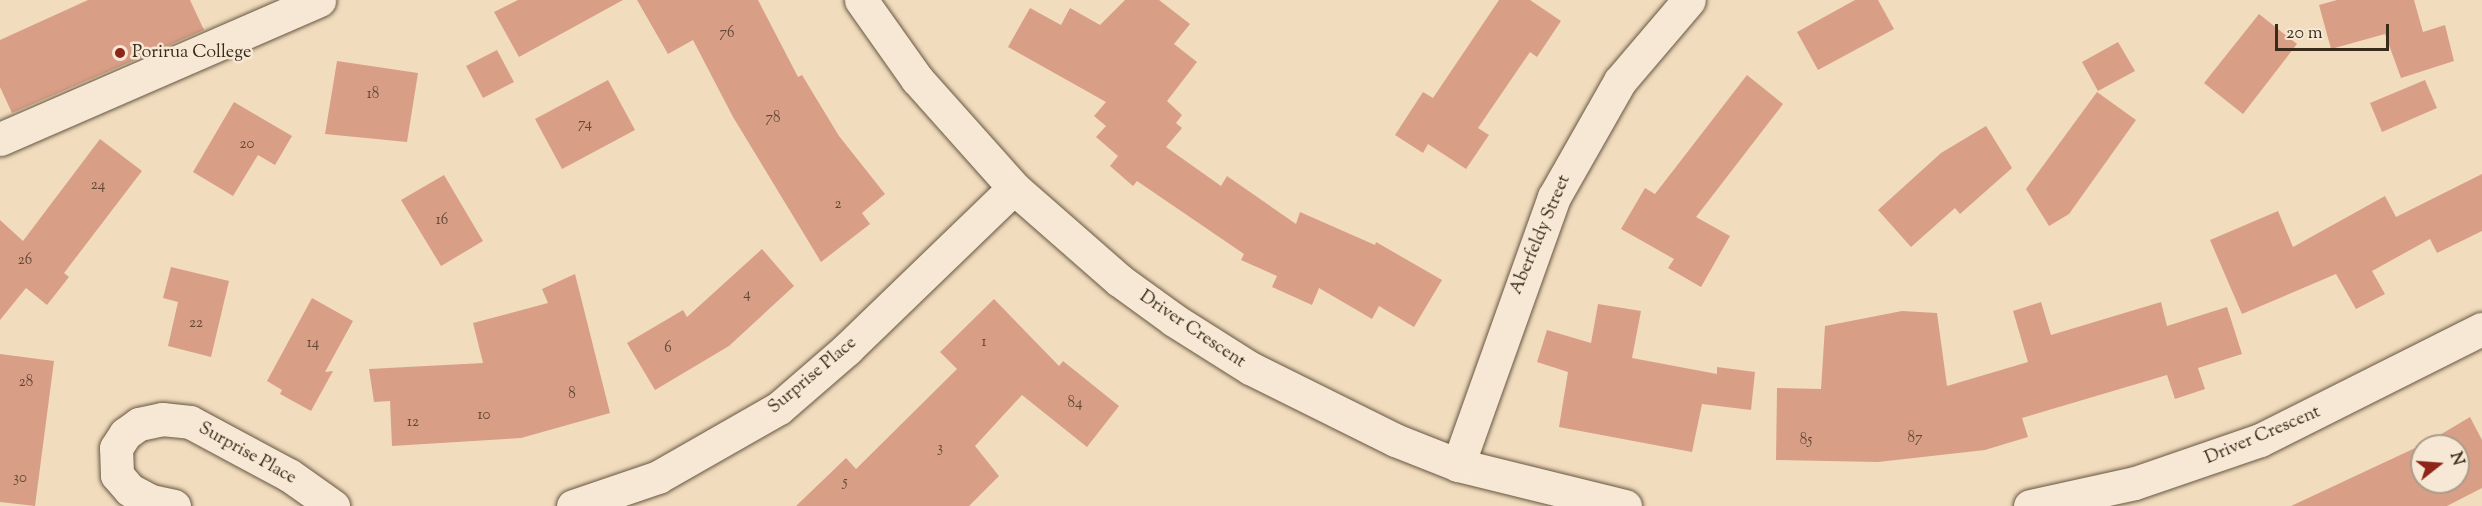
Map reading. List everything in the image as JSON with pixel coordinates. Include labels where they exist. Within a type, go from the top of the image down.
[{"type":"street","points":[[0,139],[319,0]]},
{"type":"street","name":"Driver Crescent","points":[[861,0],[917,79],[1014,188],[1119,280],[1250,368],[1321,406],[1458,465],[1625,506]]},
{"type":"street","name":"Aberfeldy Street","points":[[1458,465],[1554,197],[1620,81],[1689,0]]},
{"type":"street","name":"Surprise Place","points":[[573,506],[658,477],[779,408],[848,349],[1014,188]]},
{"type":"street","name":"Driver Crescent","points":[[2030,506],[2134,483],[2260,440],[2482,329]]},
{"type":"street","name":"Surprise Place","points":[[174,506],[151,501],[130,490],[117,475],[116,448],[125,434],[138,424],[162,419],[190,422],[289,475],[333,506]]},
{"type":"building","points":[[88,0],[190,0],[204,30],[12,113],[0,87],[0,40]]},
{"type":"building","points":[[518,0],[623,0],[519,57],[494,12]]},
{"type":"building","points":[[637,0],[758,0],[798,77],[802,75],[839,136],[885,194],[862,213],[870,224],[821,262],[733,117],[693,40],[668,54]]},
{"type":"building","points":[[1125,0],[1159,0],[1190,24],[1174,44],[1197,62],[1167,101],[1182,115],[1176,123],[1182,128],[1166,147],[1221,186],[1227,176],[1296,224],[1300,212],[1375,245],[1376,242],[1442,280],[1414,327],[1379,306],[1372,319],[1319,288],[1312,305],[1272,287],[1277,276],[1241,260],[1244,254],[1137,181],[1133,186],[1110,166],[1118,156],[1096,137],[1106,126],[1094,116],[1106,102],[1008,47],[1030,8],[1061,25],[1070,8],[1100,25]]},
{"type":"building","points":[[1499,0],[1530,0],[1561,21],[1537,57],[1530,52],[1478,128],[1489,135],[1466,169],[1428,144],[1423,153],[1395,135],[1423,92],[1433,98]]},
{"type":"building","points":[[1855,0],[1878,0],[1894,29],[1818,70],[1797,32]]},
{"type":"building","points":[[2337,0],[2414,0],[2423,32],[2445,25],[2454,61],[2401,78],[2385,34],[2331,49],[2319,5]]},
{"type":"building","points":[[2259,14],[2297,44],[2243,114],[2204,83]]},
{"type":"building","points":[[2118,42],[2135,71],[2098,91],[2082,62]]},
{"type":"building","points":[[497,50],[514,82],[483,98],[466,66]]},
{"type":"building","points":[[337,61],[418,73],[407,142],[325,134]]},
{"type":"building","points":[[1747,75],[1783,104],[1696,217],[1730,236],[1701,287],[1668,268],[1674,259],[1621,229],[1645,188],[1655,194]]},
{"type":"building","points":[[608,80],[635,130],[562,169],[535,119]]},
{"type":"building","points":[[2425,80],[2437,108],[2382,132],[2370,103]]},
{"type":"building","points":[[2097,92],[2136,120],[2069,214],[2049,226],[2026,189]]},
{"type":"building","points":[[234,102],[292,136],[275,165],[258,155],[233,196],[193,172]]},
{"type":"building","points":[[1986,126],[2012,168],[1960,214],[1955,208],[1911,247],[1878,210],[1941,153]]},
{"type":"building","points":[[100,139],[142,171],[64,273],[69,277],[47,305],[26,288],[0,320],[0,220],[23,241]]},
{"type":"building","points":[[2482,174],[2482,231],[2437,253],[2430,239],[2372,271],[2385,294],[2356,309],[2336,274],[2242,314],[2210,240],[2278,211],[2293,247],[2385,196],[2396,217]]},
{"type":"building","points":[[444,175],[483,241],[441,266],[401,200]]},
{"type":"building","points":[[762,249],[794,286],[729,346],[655,390],[627,343],[683,310],[687,317]]},
{"type":"building","points":[[171,267],[229,281],[211,357],[168,346],[178,302],[163,298]]},
{"type":"building","points":[[575,274],[610,413],[521,438],[392,446],[390,401],[374,402],[369,369],[483,363],[473,323],[548,303],[542,289]]},
{"type":"building","points":[[312,298],[353,321],[325,372],[333,371],[311,411],[280,394],[282,390],[267,381]]},
{"type":"building","points":[[994,299],[1059,366],[1063,361],[1119,406],[1087,447],[1022,395],[975,446],[999,476],[969,506],[796,506],[846,458],[856,469],[957,369],[940,352]]},
{"type":"building","points":[[2041,302],[2051,335],[2161,302],[2167,326],[2227,307],[2242,354],[2198,368],[2205,389],[2175,399],[2167,375],[2022,418],[2028,437],[1985,450],[1878,462],[1776,460],[1777,388],[1821,389],[1825,326],[1902,311],[1937,313],[1947,386],[2028,362],[2013,311]]},
{"type":"building","points":[[1598,304],[1641,311],[1632,358],[1717,374],[1717,367],[1755,372],[1751,410],[1702,404],[1692,452],[1559,427],[1568,372],[1537,362],[1547,330],[1591,343]]},
{"type":"building","points":[[0,354],[54,361],[35,506],[0,502]]},
{"type":"building","points":[[2470,417],[2482,440],[2482,488],[2447,506],[2291,506],[2410,450],[2410,494],[2470,494],[2470,434],[2441,434]]},
{"type":"place","name":"Porirua College","points":[[120,53]]}]
